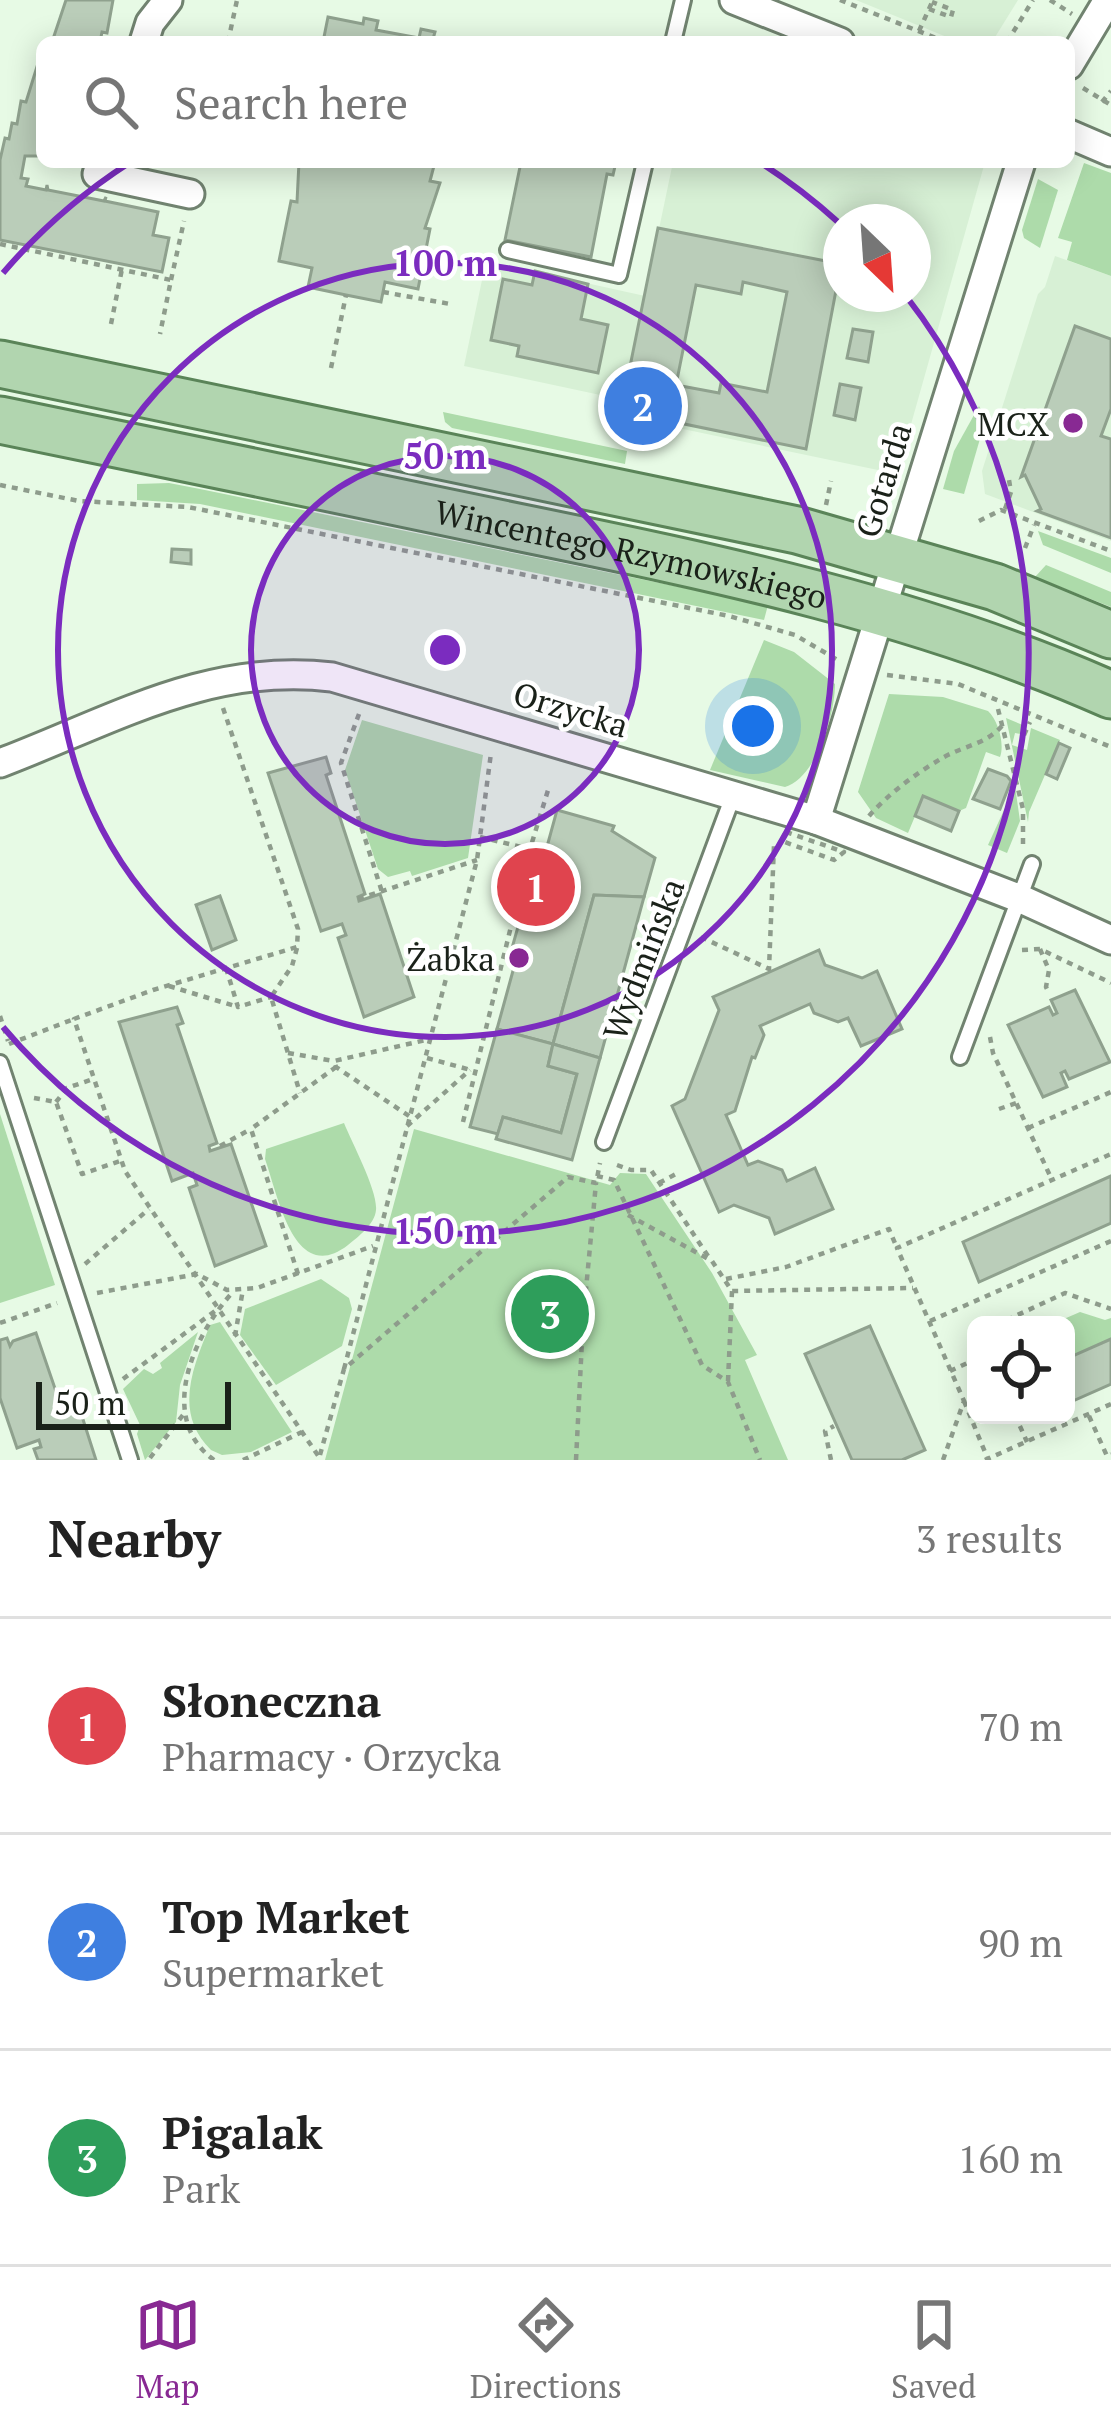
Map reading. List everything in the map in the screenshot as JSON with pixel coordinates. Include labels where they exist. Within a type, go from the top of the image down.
[{"type":"main road","name":"Wincentego Rzymowskiego","points":[[0,364],[775,525],[995,587],[1111,635]]},
{"type":"main road","name":"Wincentego Rzymowskiego","points":[[0,420],[596,543],[881,612],[1111,695]]},
{"type":"street","points":[[146,36],[167,0]]},
{"type":"street","points":[[734,0],[825,36]]},
{"type":"street","points":[[1075,55],[1108,0]]},
{"type":"street","points":[[1075,137],[1111,152]]},
{"type":"street","points":[[99,168],[97,174],[190,194]]},
{"type":"street","name":"Gotarda","points":[[816,820],[1019,168]]},
{"type":"street","name":"Orzycka","points":[[0,763],[193,687],[269,673],[347,680],[1027,880],[1111,940]]},
{"type":"lane","points":[[674,36],[682,0]]},
{"type":"lane","points":[[508,250],[619,275],[644,168]]},
{"type":"lane","name":"Wydmińska","points":[[604,1142],[733,796]]},
{"type":"lane","points":[[960,1057],[1027,880]]},
{"type":"lane","points":[[0,1064],[130,1460]]},
{"type":"path","points":[[229,36],[237,0]]},
{"type":"path","points":[[841,0],[931,36]]},
{"type":"path","points":[[1010,36],[1033,0]]},
{"type":"path","points":[[1049,0],[1072,14]]},
{"type":"path","points":[[919,31],[932,4]]},
{"type":"path","points":[[1075,82],[1111,106]]},
{"type":"path","points":[[1102,102],[1111,92]]},
{"type":"path","points":[[0,244],[171,280],[160,334]]},
{"type":"path","points":[[111,324],[122,269]]},
{"type":"path","points":[[383,292],[450,304]]},
{"type":"path","points":[[331,368],[346,295]]},
{"type":"path","points":[[1005,512],[1009,480]]},
{"type":"path","points":[[824,512],[831,482]]},
{"type":"path","points":[[0,485],[79,502],[188,506],[729,616],[795,634],[840,661]]},
{"type":"path","points":[[979,521],[1005,512],[1111,551]]},
{"type":"path","points":[[1025,548],[1035,523]]},
{"type":"path","points":[[892,677],[958,684],[1111,747]]},
{"type":"path","points":[[167,985],[238,1007],[272,998],[292,966],[297,947],[298,929],[223,708]]},
{"type":"path","points":[[998,710],[1024,809],[1022,865],[1027,880]]},
{"type":"path","points":[[359,715],[341,763],[382,892]]},
{"type":"path","points":[[1024,735],[1030,722]]},
{"type":"path","points":[[319,1459],[477,860],[495,723]]},
{"type":"path","points":[[868,817],[930,766],[985,741],[1002,726]]},
{"type":"path","points":[[463,1122],[549,787]]},
{"type":"path","points":[[480,837],[542,852]]},
{"type":"path","points":[[701,938],[769,970],[774,845]]},
{"type":"path","points":[[358,899],[477,860]]},
{"type":"path","points":[[0,1016],[9,1043],[167,985],[297,947]]},
{"type":"path","points":[[1016,957],[1024,948],[1040,949],[1111,983]]},
{"type":"path","points":[[1040,949],[1049,970],[1049,993]]},
{"type":"path","points":[[226,968],[238,1007]]},
{"type":"path","points":[[272,998],[300,1093]]},
{"type":"path","points":[[74,1019],[121,1161],[319,1459]]},
{"type":"path","points":[[989,1034],[993,1053],[1052,1180]]},
{"type":"path","points":[[220,1146],[251,1129],[335,1064],[432,1039]]},
{"type":"path","points":[[288,1052],[335,1064],[409,1116]]},
{"type":"path","points":[[427,1058],[473,1071]]},
{"type":"path","points":[[404,1129],[473,1071]]},
{"type":"path","points":[[56,1102],[67,1088],[93,1079]]},
{"type":"path","points":[[1028,1128],[1111,1092]]},
{"type":"path","points":[[13,1101],[30,1097],[56,1102]]},
{"type":"path","points":[[56,1102],[82,1174],[121,1161]]},
{"type":"path","points":[[1000,1109],[1016,1103]]},
{"type":"path","points":[[251,1129],[298,1274]]},
{"type":"path","points":[[576,1460],[583,1321],[604,1142]]},
{"type":"path","points":[[897,1249],[1111,1154]]},
{"type":"path","points":[[617,1165],[631,1171],[652,1170],[732,1291],[728,1382],[760,1460]]},
{"type":"path","points":[[659,1183],[676,1174]]},
{"type":"path","points":[[344,1369],[568,1177],[614,1180],[702,1365],[728,1382]]},
{"type":"path","points":[[72,1276],[149,1209]]},
{"type":"path","points":[[628,1215],[712,1261]]},
{"type":"path","points":[[724,1279],[786,1267],[889,1229],[967,1406]]},
{"type":"path","points":[[929,1322],[1111,1241]]},
{"type":"path","points":[[108,1390],[238,1290],[375,1245]]},
{"type":"path","points":[[0,1322],[78,1296],[197,1274],[238,1290]]},
{"type":"path","points":[[732,1291],[913,1288]]},
{"type":"path","points":[[235,1336],[238,1290]]},
{"type":"path","points":[[1015,1316],[1065,1293],[1111,1309]]},
{"type":"path","points":[[148,1460],[183,1414],[191,1362],[216,1310]]},
{"type":"path","points":[[950,1371],[967,1363]]},
{"type":"path","points":[[938,1460],[947,1450],[964,1402]]},
{"type":"path","points":[[976,1424],[987,1460],[1111,1404]]},
{"type":"path","points":[[183,1414],[202,1450],[214,1460]]},
{"type":"path","points":[[1089,1414],[1109,1457]]},
{"type":"path","points":[[1019,1424],[1027,1442]]},
{"type":"path","points":[[831,1460],[825,1431],[834,1426]]},
{"type":"path","points":[[243,1460],[302,1432]]},
{"type":"shaded area","points":[[856,0],[1018,0],[996,36],[944,36]]},
{"type":"shaded area","points":[[672,168],[983,168],[897,474],[602,412],[605,396],[464,366],[486,261],[645,296]]},
{"type":"shaded area","points":[[1055,256],[1111,276],[1111,541],[985,494],[982,471],[1038,294]]},
{"type":"green space","points":[[1084,163],[1111,173],[1111,276],[1067,260],[1072,242],[1058,238]]},
{"type":"green space","points":[[1038,179],[1058,190],[1040,248],[1024,238],[1022,230]]},
{"type":"green space","points":[[979,406],[986,418],[964,494],[943,489],[954,451]]},
{"type":"green space","points":[[443,412],[627,451],[625,464],[452,428]]},
{"type":"green space","points":[[169,483],[768,605],[764,620],[200,504],[137,500],[137,484]]},
{"type":"green space","points":[[1038,531],[1111,558],[1111,573],[1043,545]]},
{"type":"green space","points":[[1046,565],[1111,592],[1111,607],[1035,577]]},
{"type":"green space","points":[[764,640],[794,652],[835,684],[832,712],[814,759],[785,787],[710,770]]},
{"type":"green space","points":[[889,694],[943,697],[988,711],[1001,739],[1000,757],[986,752],[966,808],[959,811],[923,797],[908,833],[876,818],[858,792]]},
{"type":"green space","points":[[1006,718],[1025,726],[1021,734],[1015,733],[1012,745],[1027,750],[1031,728],[1060,740],[1028,822]]},
{"type":"green space","points":[[362,720],[483,755],[468,858],[412,876],[410,871],[388,877],[378,869],[345,770]]},
{"type":"green space","points":[[1015,786],[1020,821],[1007,853],[988,845]]},
{"type":"green space","points":[[0,1114],[55,1285],[0,1303]]},
{"type":"green space","points":[[344,1123],[373,1191],[375,1215],[348,1245],[329,1255],[314,1254],[291,1231],[265,1159],[266,1149]]},
{"type":"green space","points":[[414,1129],[610,1185],[620,1173],[646,1174],[712,1273],[757,1355],[745,1360],[788,1460],[325,1460]]},
{"type":"green space","points":[[321,1279],[349,1298],[352,1309],[342,1346],[276,1385],[240,1335],[245,1309]]},
{"type":"green space","points":[[1080,1312],[1111,1318],[1111,1339],[1075,1355],[1075,1316],[1071,1316]]},
{"type":"green space","points":[[220,1322],[292,1432],[251,1452],[222,1455],[211,1450],[192,1421],[193,1373],[210,1325]]},
{"type":"green space","points":[[198,1332],[180,1385],[176,1422],[145,1460],[137,1434],[140,1425],[123,1389],[144,1369],[153,1374],[162,1368],[160,1363]]},
{"type":"building","points":[[66,0],[113,0],[107,33],[54,36]]},
{"type":"building","points":[[328,17],[363,24],[364,18],[378,21],[376,30],[408,36],[324,36]]},
{"type":"building","points":[[36,70],[36,156],[25,156],[21,178],[28,179],[26,186],[46,190],[47,185],[48,190],[104,201],[106,197],[105,201],[158,212],[153,235],[169,238],[162,272],[0,240],[0,160],[12,123],[17,124],[21,101],[26,102]]},
{"type":"building","points":[[299,168],[433,168],[430,181],[440,183],[425,228],[430,229],[418,289],[385,282],[381,302],[308,287],[312,268],[279,261],[291,201],[297,202]]},
{"type":"building","points":[[520,168],[615,168],[613,175],[607,174],[591,257],[505,240]]},
{"type":"building","points":[[658,228],[823,260],[823,312],[832,312],[806,449],[621,411]],"holes":[[[743,282],[787,292],[767,392],[721,383],[719,393],[676,385],[696,285],[741,294]]]},
{"type":"building","points":[[535,271],[588,284],[581,319],[608,325],[598,373],[517,356],[519,346],[491,340],[503,279],[532,285]]},
{"type":"building","name":"MCX","points":[[1075,326],[1111,339],[1111,409],[1101,436],[1111,439],[1111,538],[1037,511],[1041,509],[1025,475],[1021,477]]},
{"type":"building","points":[[853,329],[873,332],[868,362],[847,358]]},
{"type":"building","points":[[840,384],[861,388],[855,420],[834,415]]},
{"type":"building","points":[[172,549],[191,550],[191,564],[171,562]]},
{"type":"building","points":[[1059,743],[1070,748],[1057,779],[1046,774]]},
{"type":"building","points":[[326,757],[331,773],[326,775],[365,894],[359,901],[380,894],[414,997],[364,1017],[338,938],[346,935],[342,924],[321,931],[268,773]]},
{"type":"building","points":[[988,769],[1011,781],[1000,809],[973,799]]},
{"type":"building","points":[[923,796],[959,811],[951,831],[915,816]]},
{"type":"building","points":[[557,810],[614,826],[612,831],[655,858],[644,897],[594,895],[553,1044],[497,1029],[519,949],[512,948]]},
{"type":"building","points":[[594,895],[644,897],[600,1058],[553,1044]]},
{"type":"building","points":[[220,896],[236,940],[212,950],[196,905]]},
{"type":"building","points":[[819,950],[825,965],[862,978],[877,971],[902,1029],[861,1046],[848,1018],[838,1022],[814,1013],[810,1004],[760,1026],[764,1035],[735,1111],[726,1115],[748,1165],[758,1161],[782,1170],[787,1181],[815,1168],[833,1209],[775,1234],[769,1218],[734,1205],[719,1212],[672,1106],[685,1099],[719,1010],[713,997]]},
{"type":"building","points":[[1075,990],[1110,1062],[1069,1079],[1065,1071],[1061,1073],[1067,1087],[1043,1097],[1008,1025],[1049,1007],[1053,1015],[1057,1013],[1051,1000]]},
{"type":"building","points":[[177,1007],[183,1023],[177,1025],[217,1143],[209,1146],[210,1151],[231,1144],[266,1246],[215,1266],[189,1188],[197,1185],[193,1173],[172,1181],[119,1022]]},
{"type":"building","points":[[497,1029],[553,1044],[548,1066],[577,1074],[561,1133],[503,1117],[498,1134],[470,1127]]},
{"type":"building","points":[[553,1044],[600,1058],[572,1160],[496,1139],[503,1117],[561,1133],[577,1074],[548,1066]]},
{"type":"building","points":[[1111,1176],[1111,1223],[979,1282],[963,1242]]},
{"type":"building","points":[[870,1326],[925,1450],[902,1460],[852,1460],[805,1354]]},
{"type":"building","points":[[36,1333],[61,1406],[55,1408],[57,1414],[79,1407],[96,1460],[38,1460],[34,1449],[41,1447],[39,1440],[17,1448],[0,1398],[0,1340],[7,1338],[10,1346]]},
{"type":"building","points":[[1111,1339],[1111,1384],[1075,1400],[1075,1355]]},
{"type":"place","name":"Top Market","points":[[643,406]]},
{"type":"place","name":"MCX","points":[[1073,423]]},
{"type":"place","name":"Słoneczna","points":[[536,887]]},
{"type":"place","name":"Żabka","points":[[519,958]]},
{"type":"place","name":"Pigalak","points":[[550,1314]]}]
